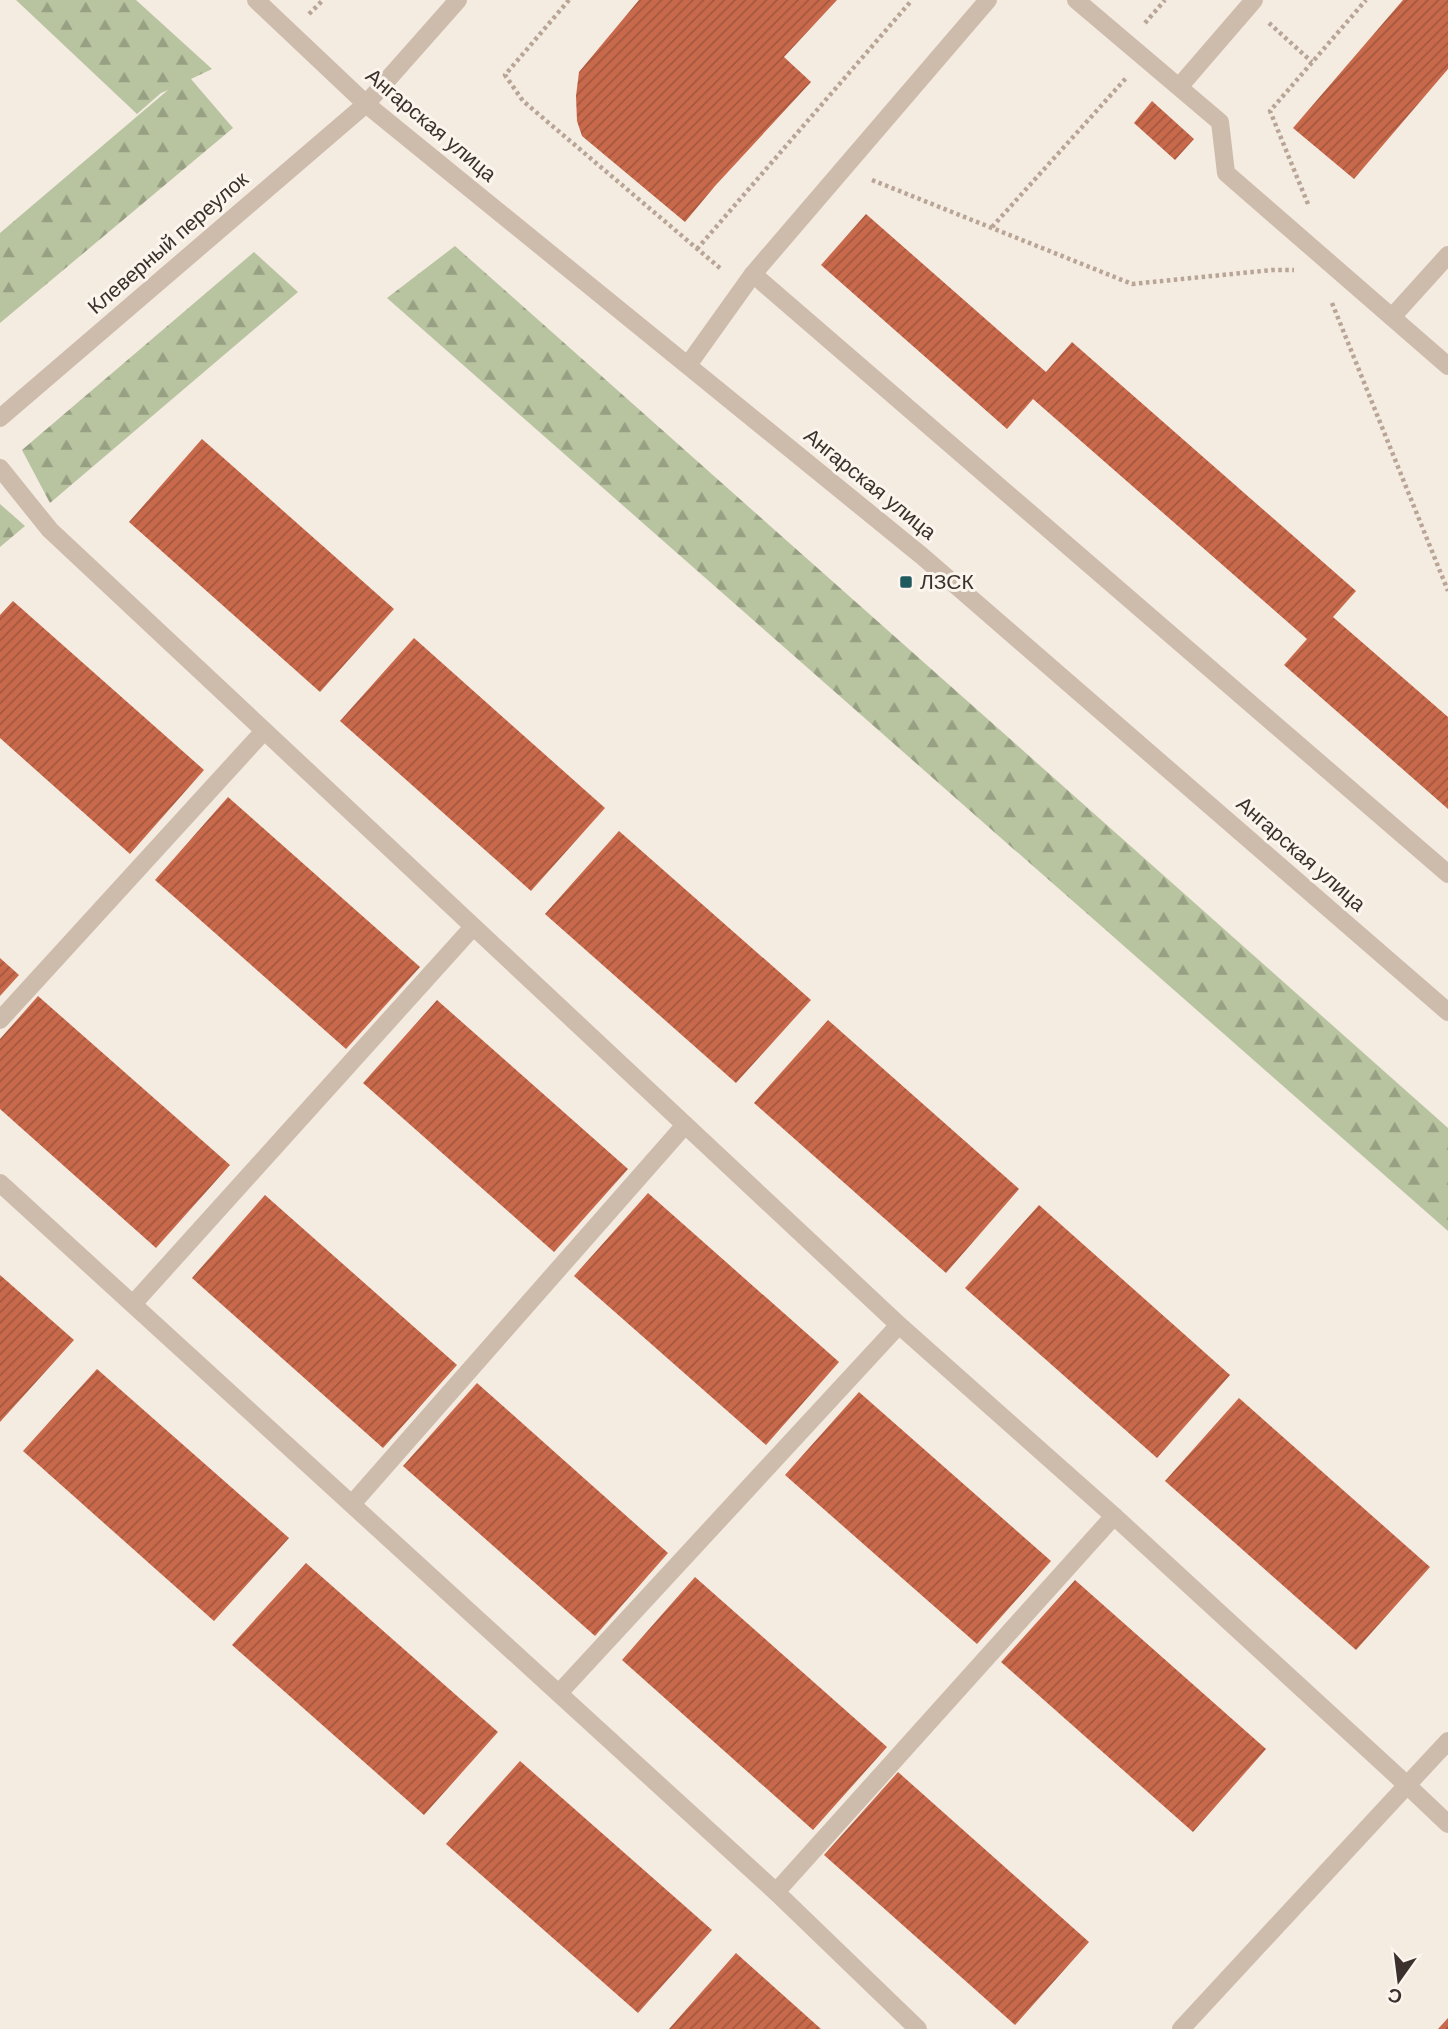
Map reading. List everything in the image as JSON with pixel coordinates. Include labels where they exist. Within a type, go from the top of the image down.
[{"type":"street","name":"Ангарская улица","points":[[256,0],[366,104],[922,556],[1448,1012]]},
{"type":"street","name":"Клеверный переулок","points":[[0,418],[366,104],[458,0]]},
{"type":"street","points":[[688,365],[748,281],[988,0]]},
{"type":"street","points":[[1076,0],[1220,121],[1226,173],[1448,366]]},
{"type":"street","points":[[1180,87],[1252,3]]},
{"type":"street","points":[[1392,317],[1448,255]]},
{"type":"street","points":[[748,281],[1448,874]]},
{"type":"street","points":[[0,468],[50,530],[473,927],[899,1325],[1114,1516],[1448,1824]]},
{"type":"street","points":[[0,1020],[264,731]]},
{"type":"street","points":[[134,1304],[473,927]]},
{"type":"street","points":[[352,1504],[685,1125]]},
{"type":"street","points":[[0,1182],[776,1892],[918,2029]]},
{"type":"street","points":[[559,1693],[899,1325]]},
{"type":"street","points":[[776,1892],[1114,1516]]},
{"type":"street","points":[[1181,2029],[1448,1741]]},
{"type":"path","points":[[569,0],[505,75],[523,101],[697,250],[748,281]]},
{"type":"path","points":[[697,250],[912,0]]},
{"type":"path","points":[[1311,213],[1270,110],[1366,0]]},
{"type":"path","points":[[1252,3],[1312,62]]},
{"type":"path","points":[[992,227],[1144,58]]},
{"type":"path","points":[[869,178],[1132,284],[1272,270],[1338,271],[1330,299],[1448,591]]},
{"type":"green space","points":[[16,0],[136,0],[212,69],[191,79],[233,128],[0,323],[0,233],[168,90],[137,114]]},
{"type":"green space","points":[[455,246],[1448,1128],[1448,1231],[387,298]]},
{"type":"green space","points":[[254,252],[298,292],[50,503],[22,450]]},
{"type":"green space","points":[[0,504],[25,526],[0,547]]},
{"type":"building","points":[[639,0],[837,0],[784,57],[811,82],[685,222],[582,136],[577,121],[579,72]]},
{"type":"building","points":[[1403,0],[1448,0],[1448,69],[1354,179],[1293,128]]},
{"type":"building","points":[[1152,101],[1194,139],[1175,160],[1134,123]]},
{"type":"building","points":[[866,214],[1046,372],[1072,342],[1356,591],[1333,617],[1448,717],[1448,809],[1284,665],[1307,639],[1033,399],[1007,429],[821,265]]},
{"type":"building","points":[[202,439],[394,609],[320,692],[129,522]]},
{"type":"building","points":[[13,601],[204,770],[130,854],[0,738],[0,615]]},
{"type":"building","points":[[414,638],[605,808],[531,891],[340,721]]},
{"type":"building","points":[[228,797],[420,967],[346,1049],[155,880]]},
{"type":"building","points":[[619,831],[811,1000],[736,1083],[545,914]]},
{"type":"building","points":[[0,958],[19,975],[0,996]]},
{"type":"building","points":[[38,996],[230,1165],[156,1248],[0,1109],[0,1039]]},
{"type":"building","points":[[437,1000],[628,1169],[554,1252],[363,1083]]},
{"type":"building","points":[[828,1020],[1019,1189],[946,1273],[754,1103]]},
{"type":"building","points":[[648,1193],[839,1362],[766,1445],[574,1276]]},
{"type":"building","points":[[265,1195],[457,1365],[383,1448],[192,1278]]},
{"type":"building","points":[[1039,1205],[1230,1375],[1157,1458],[965,1288]]},
{"type":"building","points":[[0,1275],[74,1340],[0,1422]]},
{"type":"building","points":[[97,1369],[289,1538],[214,1621],[23,1451]]},
{"type":"building","points":[[477,1383],[668,1553],[595,1636],[403,1466]]},
{"type":"building","points":[[859,1392],[1051,1561],[977,1644],[785,1475]]},
{"type":"building","points":[[1239,1398],[1430,1567],[1356,1650],[1165,1481]]},
{"type":"building","points":[[306,1563],[498,1732],[424,1815],[232,1645]]},
{"type":"building","points":[[695,1577],[887,1747],[813,1830],[622,1660]]},
{"type":"building","points":[[1075,1580],[1266,1749],[1193,1832],[1001,1662]]},
{"type":"building","points":[[520,1761],[712,1930],[638,2013],[446,1844]]},
{"type":"building","points":[[898,1772],[1089,1942],[1015,2025],[824,1855]]},
{"type":"building","points":[[736,1953],[821,2029],[669,2029]]},
{"type":"building","points":[[1448,2018],[1448,2029],[1438,2029]]},
{"type":"place","name":"ЛЗСК","points":[[906,582]]}]
